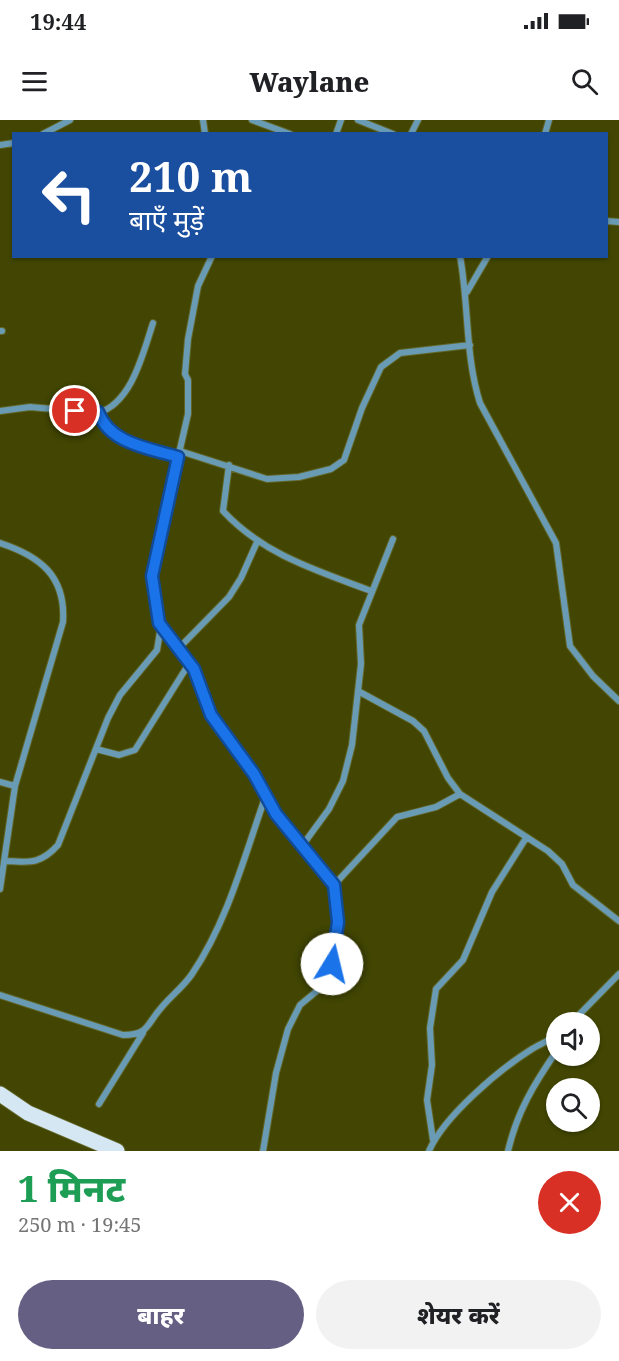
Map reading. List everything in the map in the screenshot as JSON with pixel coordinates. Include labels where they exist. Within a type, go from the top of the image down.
[{"type":"main road","points":[[0,1094],[28,1113],[117,1151]]},
{"type":"street","points":[[47,132],[70,120]]},
{"type":"street","points":[[252,120],[285,132]]},
{"type":"street","points":[[358,120],[388,132]]},
{"type":"street","points":[[4,861],[30,862],[47,858],[58,845],[120,695],[157,650],[159,623],[152,576],[188,414],[188,380],[185,374],[188,339],[198,286],[211,258]]},
{"type":"street","points":[[460,258],[466,292],[474,383],[480,403],[556,543],[570,646],[593,676],[619,701]]},
{"type":"street","points":[[466,292],[487,258]]},
{"type":"street","points":[[0,411],[30,407],[98,412],[109,410],[128,385],[153,323]]},
{"type":"street","points":[[98,412],[102,423],[118,438],[229,465],[267,479],[281,480],[331,469],[344,460],[373,382],[389,358],[400,353],[470,345]]},
{"type":"street","points":[[229,465],[223,492],[223,511],[257,542],[269,550],[371,591]]},
{"type":"street","points":[[302,846],[329,809],[343,781],[352,745],[361,664],[359,626],[393,539]]},
{"type":"street","points":[[180,647],[229,597],[241,578],[257,542]]},
{"type":"street","points":[[0,543],[40,560],[55,578],[64,605],[63,622],[15,786],[0,888]]},
{"type":"street","points":[[159,623],[190,662],[211,715],[266,795],[276,814],[334,885],[338,922],[332,964],[324,985],[300,1005],[288,1029],[276,1073],[263,1151]]},
{"type":"street","points":[[96,749],[119,755],[135,750],[190,662]]},
{"type":"street","points":[[358,691],[394,708],[424,731],[448,778],[460,794],[548,851],[562,864],[573,885],[619,921]]},
{"type":"street","points":[[0,782],[15,786]]},
{"type":"street","points":[[334,885],[397,816],[436,807],[460,794]]},
{"type":"street","points":[[99,1104],[144,1031],[159,1010],[191,975],[207,948],[227,904],[266,795]]},
{"type":"street","points":[[433,1140],[427,1100],[432,1065],[430,1029],[436,989],[463,960],[492,892],[526,838]]},
{"type":"street","points":[[582,1012],[619,974]]},
{"type":"street","points":[[0,995],[123,1035],[139,1035],[144,1031]]},
{"type":"street","points":[[429,1151],[433,1140],[446,1122],[482,1089],[532,1049],[546,1041]]},
{"type":"street","points":[[508,1151],[514,1127],[527,1095],[547,1066]]},
{"type":"route","points":[[75,411],[98,412],[102,423],[118,438],[178,457],[152,576],[159,623],[180,647],[194,669],[211,715],[254,774],[276,814],[334,885],[338,922],[332,964]]}]
